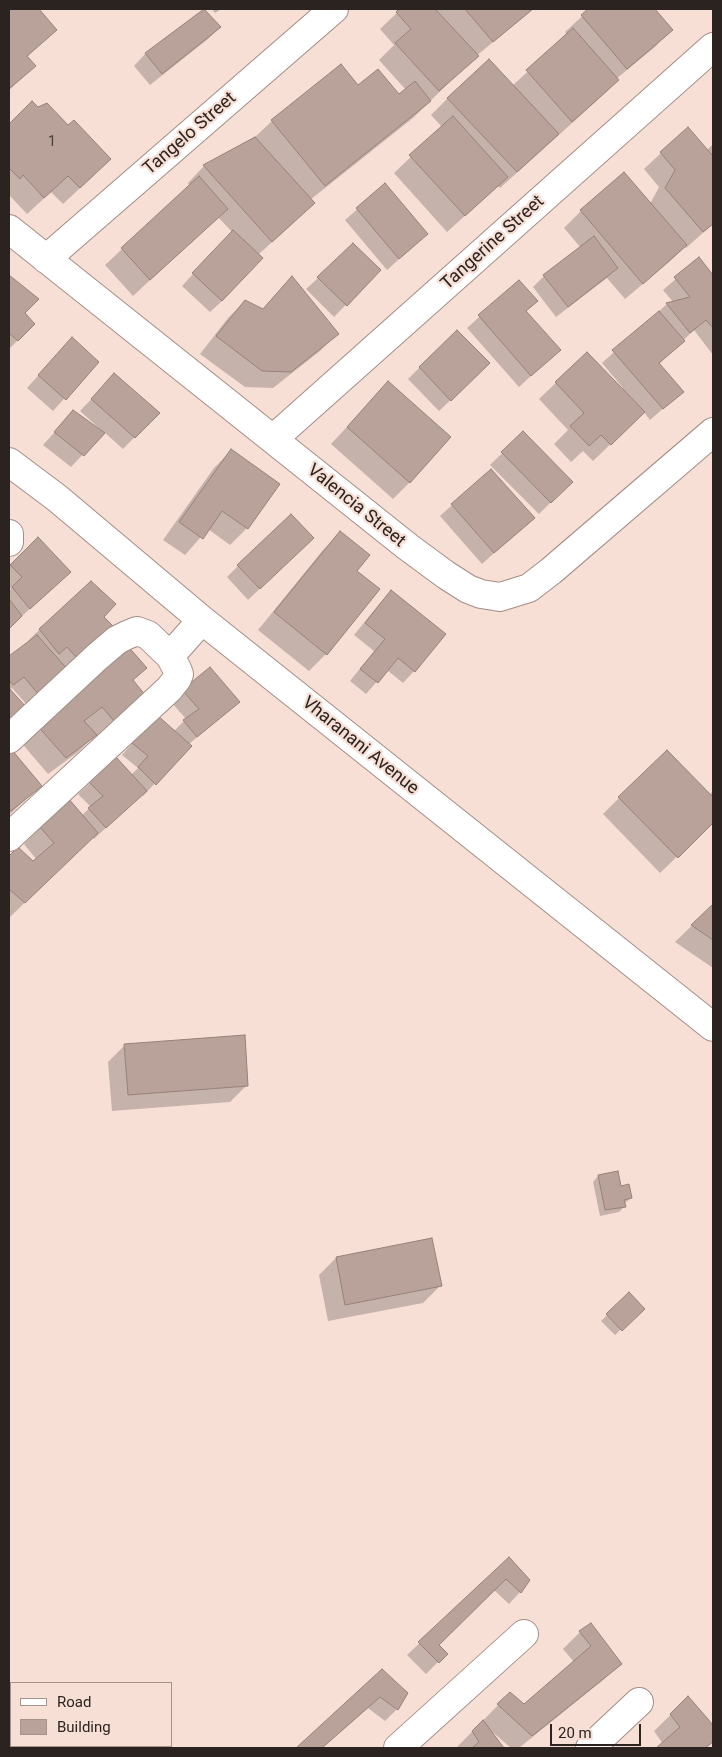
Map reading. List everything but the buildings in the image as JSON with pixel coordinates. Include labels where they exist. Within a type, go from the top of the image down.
[{"type":"street","name":"Tangelo Street","points":[[46,259],[334,9]]},
{"type":"street","name":"Tangerine Street","points":[[273,439],[713,47]]},
{"type":"street","name":"Valencia Street","points":[[9,229],[446,575],[468,589],[481,594],[500,597],[528,588],[551,571],[713,432]]},
{"type":"street","name":"Vharanani Avenue","points":[[9,462],[57,498],[202,620],[713,1027]]},
{"type":"street","points":[[9,534],[9,542]]},
{"type":"street","points":[[170,656],[202,620]]},
{"type":"street","points":[[9,740],[97,657],[127,634],[137,631],[143,632],[170,656],[178,669],[174,684],[9,837]]},
{"type":"street","points":[[398,1748],[524,1634]]},
{"type":"street","points":[[590,1748],[639,1702]]}]
